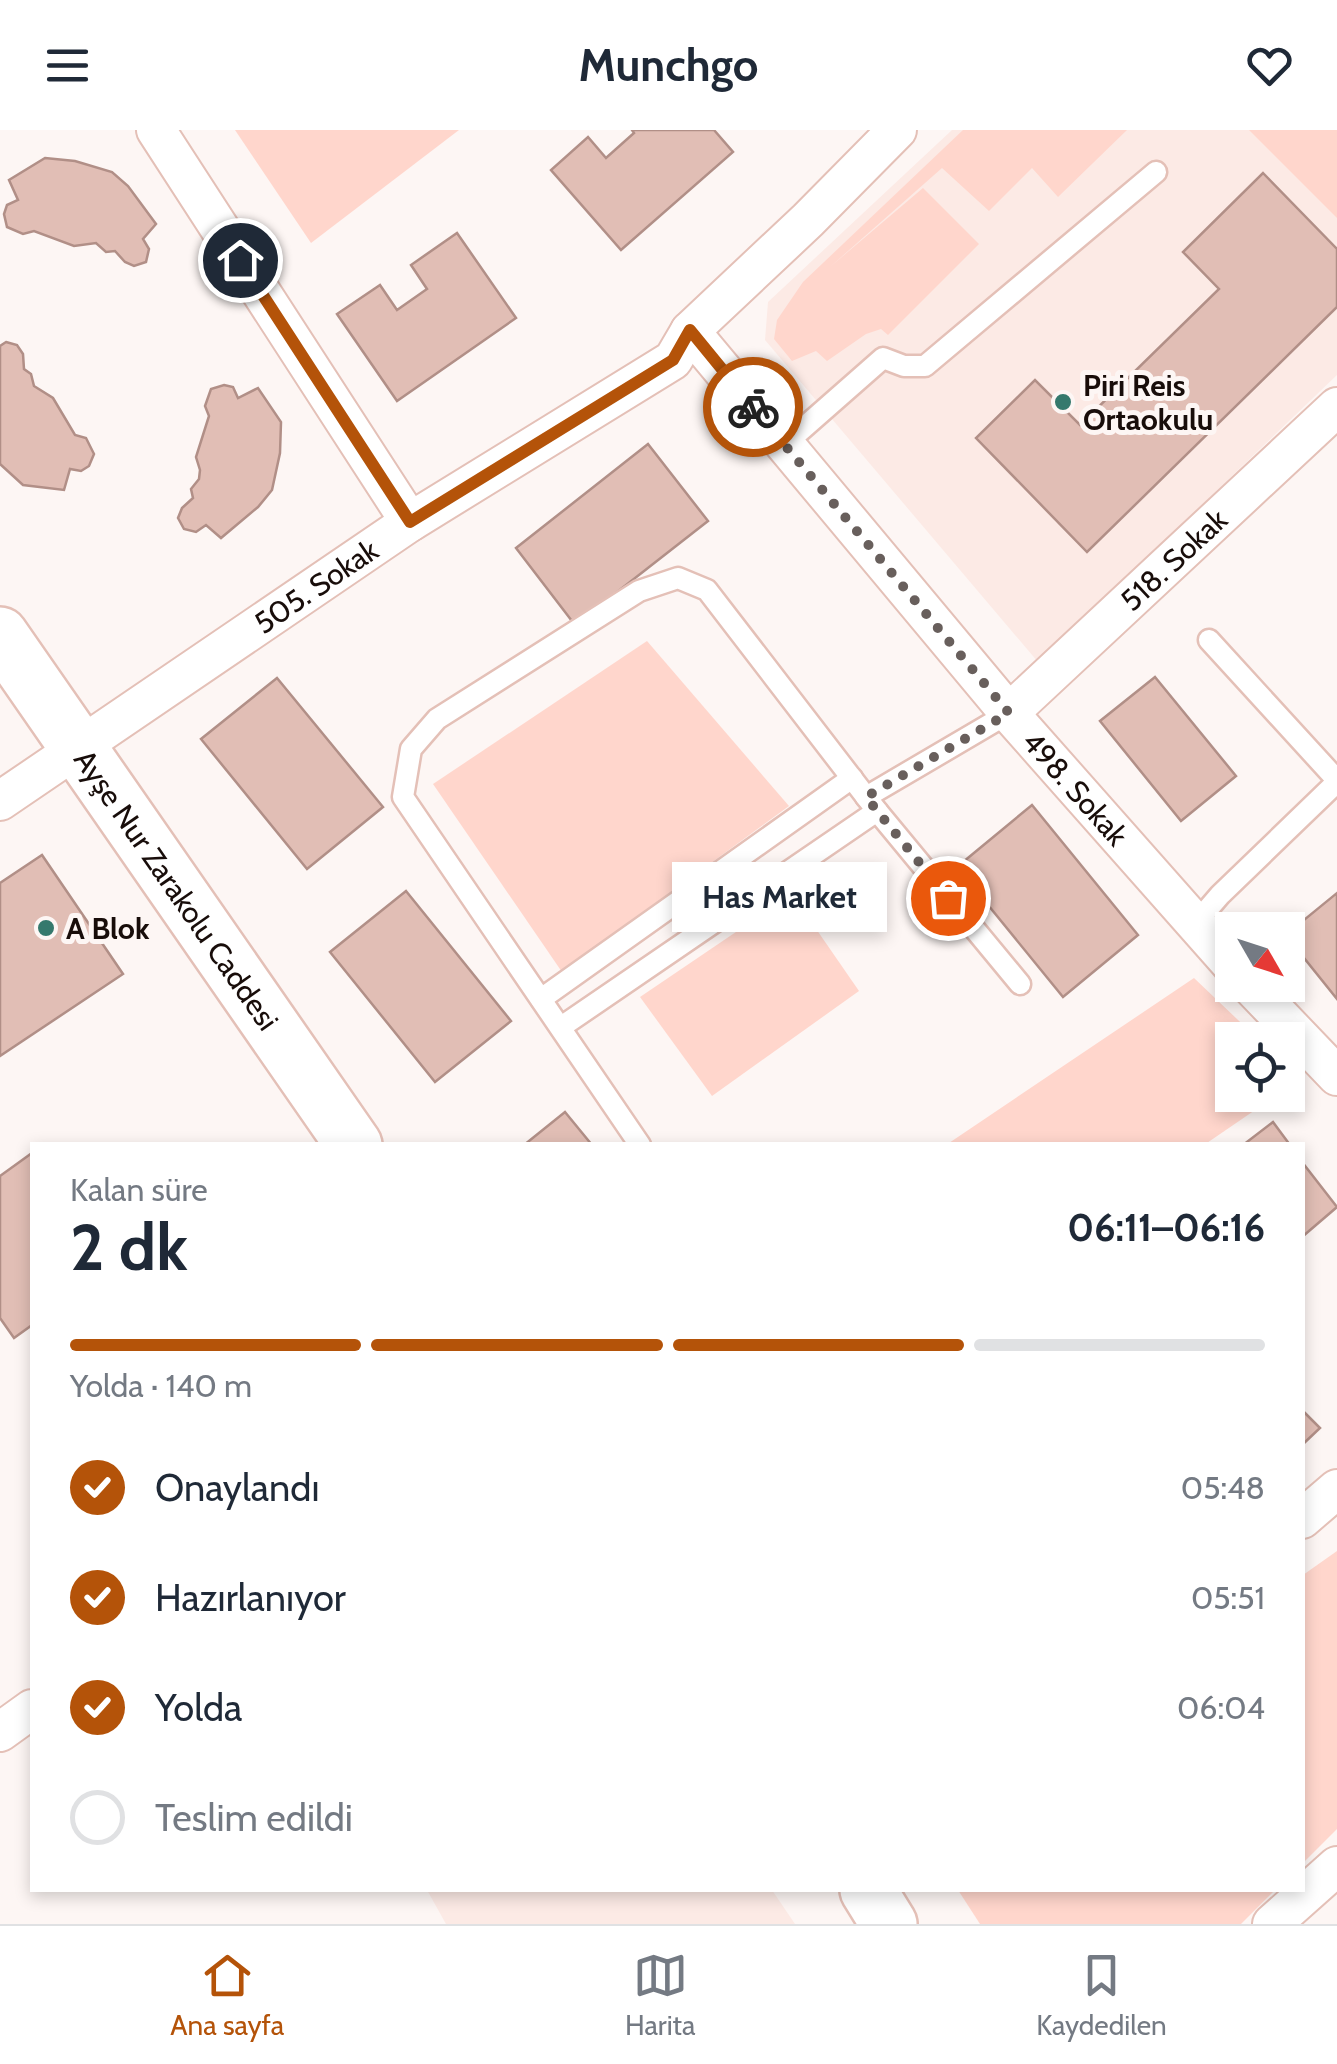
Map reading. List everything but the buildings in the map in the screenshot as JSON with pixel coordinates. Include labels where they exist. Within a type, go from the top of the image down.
[{"type":"street","points":[[156,130],[410,522]]},
{"type":"street","name":"505. Sokak","points":[[0,801],[410,522],[673,360],[690,330],[897,130]]},
{"type":"street","name":"498. Sokak","points":[[690,330],[1009,713],[1215,946]]},
{"type":"street","name":"518. Sokak","points":[[1009,713],[1337,407]]},
{"type":"street","name":"Ayşe Nur Zarakolu Caddesi","points":[[0,636],[352,1142]]},
{"type":"street","points":[[1266,1002],[1337,1076]]},
{"type":"street","points":[[1305,1516],[1337,1489]]},
{"type":"street","points":[[0,1732],[30,1710]]},
{"type":"street","points":[[1272,1924],[1337,1866]]},
{"type":"street","points":[[869,1892],[889,1924]]},
{"type":"lane","points":[[784,445],[883,358],[904,366],[925,366],[1156,172]]},
{"type":"lane","points":[[638,1142],[403,798],[410,749],[436,719],[639,591],[678,578],[707,590],[871,804],[1020,984]]},
{"type":"lane","points":[[1196,924],[1220,895],[1337,781],[1209,640]]},
{"type":"lane","points":[[561,1027],[871,804],[1009,713]]},
{"type":"lane","points":[[541,998],[852,778]]},
{"type":"shaded area","points":[[235,130],[459,130],[311,243]]},
{"type":"shaded area","name":"Piri Reis Ortaokulu","points":[[952,130],[1337,130],[1337,375],[1038,662],[765,340],[768,302]]},
{"type":"shaded area","points":[[963,130],[1127,130],[1058,197],[1032,168],[989,211],[942,168],[830,267],[923,188],[979,244],[888,335],[881,329],[866,334],[827,361],[816,351],[792,361],[774,339],[777,320],[803,282]]},
{"type":"shaded area","points":[[1249,130],[1337,130],[1337,218]]},
{"type":"shaded area","points":[[647,641],[789,806],[562,972],[433,784]]},
{"type":"shaded area","points":[[792,894],[859,991],[712,1096],[640,997]]},
{"type":"shaded area","points":[[1194,978],[1240,1022],[1215,1022],[1215,1112],[1252,1112],[1208,1142],[950,1142]]},
{"type":"shaded area","points":[[1337,1551],[1337,1829],[1305,1861],[1305,1574]]},
{"type":"shaded area","points":[[428,1892],[773,1892],[795,1924],[446,1924]]},
{"type":"shaded area","points":[[959,1892],[1273,1892],[1241,1924],[980,1924]]},
{"type":"way so far","points":[[753,407],[1009,713],[866,797],[948,898]]},
{"type":"place","name":"Piri Reis Ortaokulu","points":[[1063,402]]},
{"type":"place","name":"Has Market","points":[[948,898]]},
{"type":"place","name":"A Blok","points":[[46,928]]},
{"type":"route","points":[[240,260],[410,522],[673,360],[690,330],[753,407]]}]
